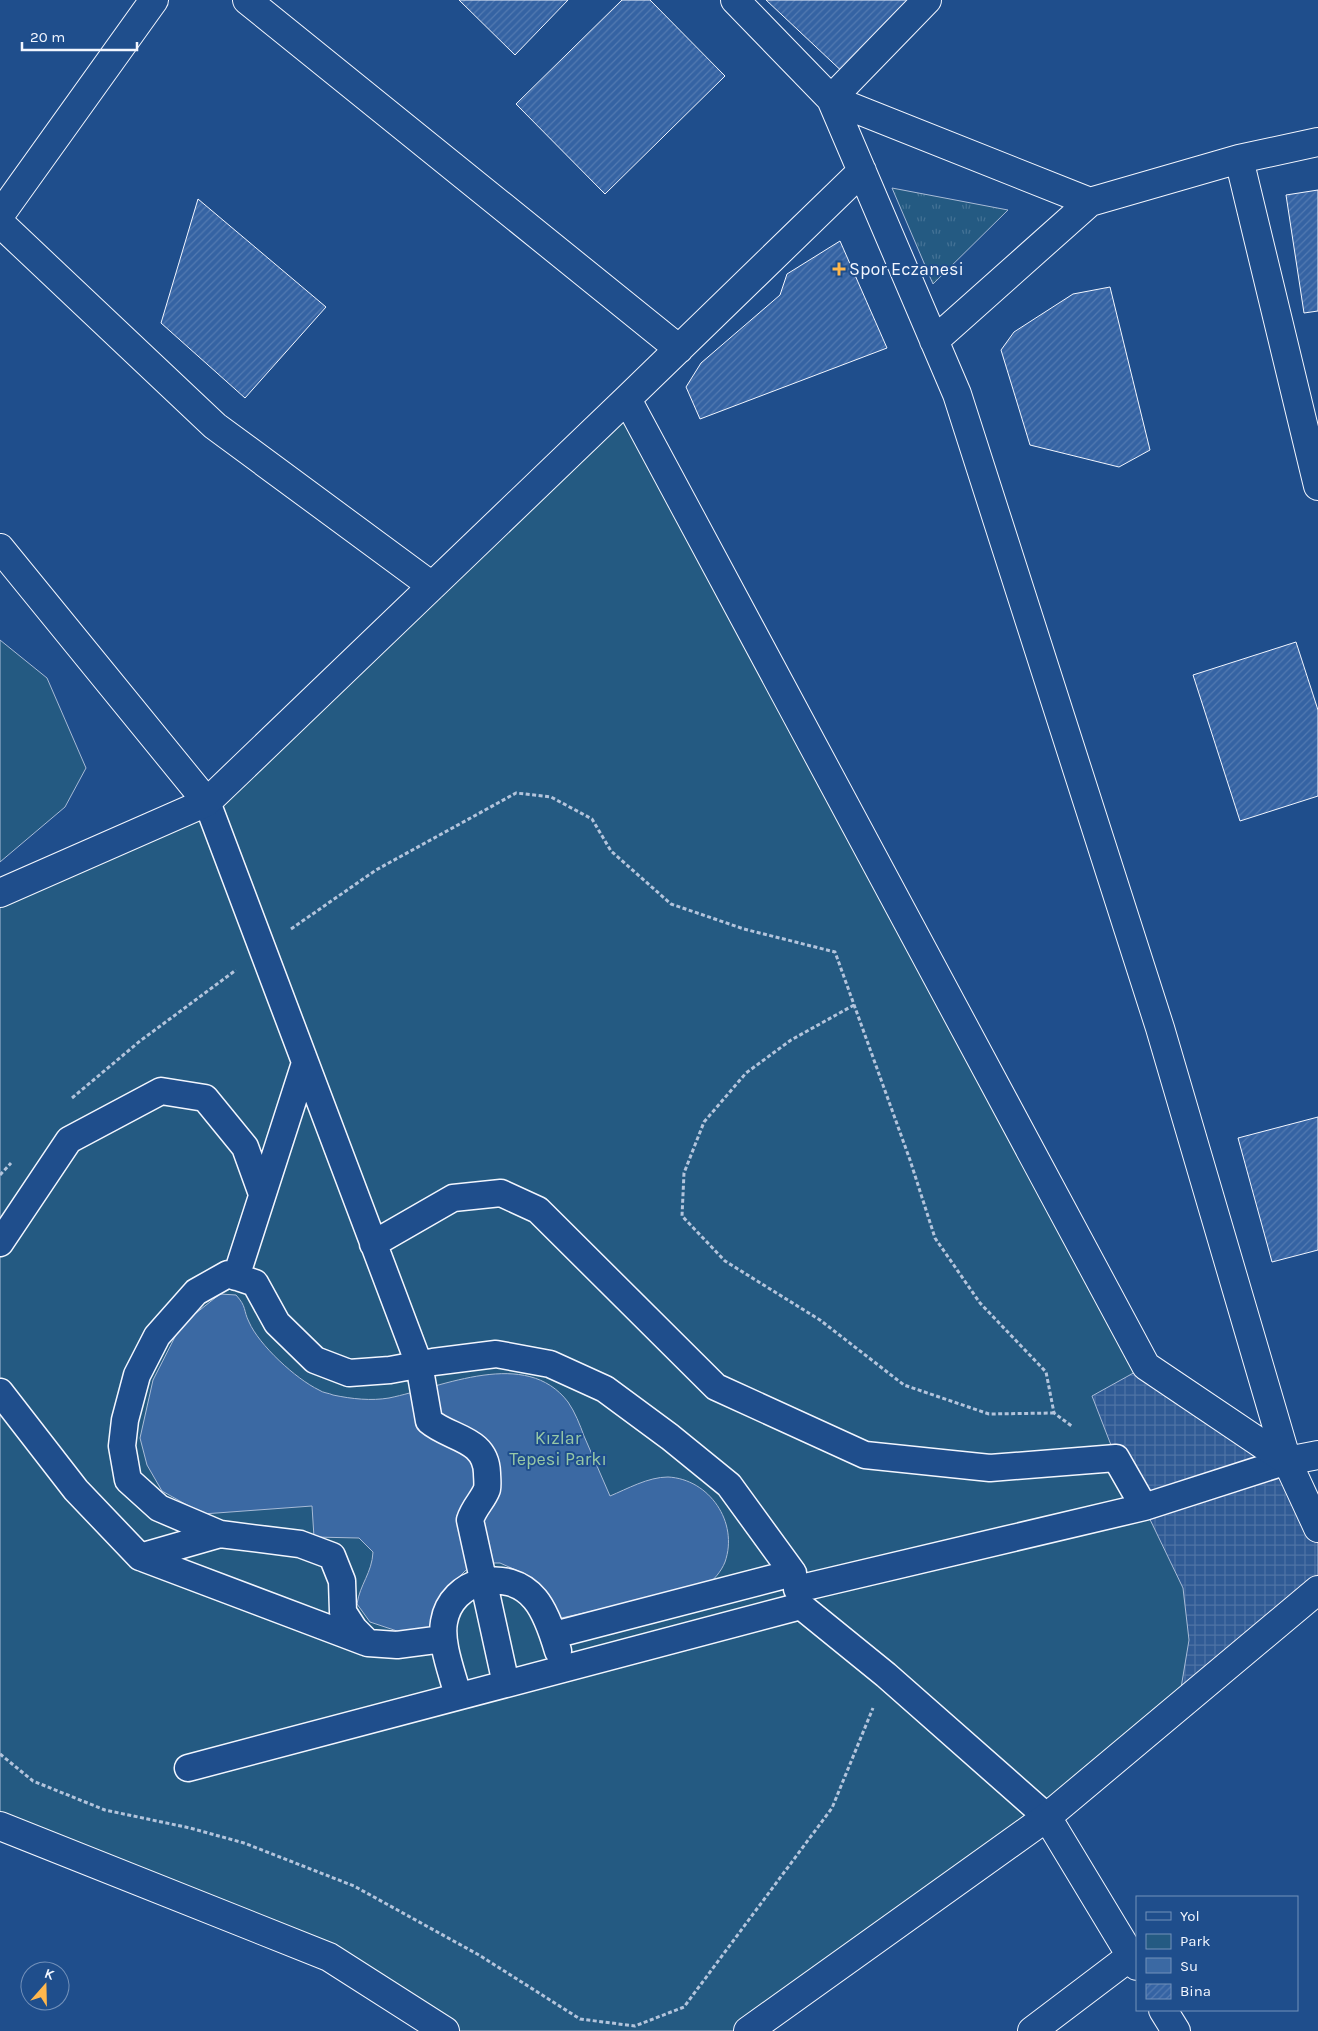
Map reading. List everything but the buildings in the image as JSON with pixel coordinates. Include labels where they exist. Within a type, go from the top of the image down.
[{"type":"street","points":[[0,215],[154,0]]},
{"type":"street","points":[[247,0],[679,349]]},
{"type":"street","points":[[735,0],[830,99],[957,394],[1155,1014],[1287,1461],[1318,1528]]},
{"type":"street","points":[[830,99],[927,0]]},
{"type":"street","points":[[830,99],[1090,202]]},
{"type":"street","points":[[934,341],[1090,202],[1238,159],[1318,142]]},
{"type":"street","points":[[1238,159],[1318,486]]},
{"type":"street","points":[[0,893],[207,802],[862,171]]},
{"type":"street","points":[[0,222],[215,426],[432,586]]},
{"type":"street","points":[[627,399],[1146,1366],[1287,1461]]},
{"type":"street","points":[[0,548],[207,802],[419,1364],[429,1421],[439,1430],[458,1436],[477,1447],[486,1466],[487,1488],[473,1509],[470,1520],[506,1684]]},
{"type":"street","points":[[236,1277],[305,1063]]},
{"type":"street","points":[[0,1243],[69,1140],[161,1091],[205,1098],[245,1147],[262,1194]]},
{"type":"street","points":[[373,1244],[453,1198],[501,1193],[538,1210],[716,1387],[864,1455],[990,1468],[1116,1458],[1144,1507]]},
{"type":"street","points":[[368,1643],[354,1629],[343,1612],[342,1581],[332,1556],[300,1544],[220,1534],[159,1508],[128,1480],[122,1446],[125,1420],[137,1375],[157,1336],[196,1292],[228,1274],[255,1283],[277,1323],[315,1360],[349,1373],[390,1370],[419,1364],[496,1354],[550,1364],[605,1389],[670,1437],[729,1485],[797,1589],[886,1675],[1046,1817],[1134,1961],[1032,2031]]},
{"type":"street","points":[[0,1392],[76,1490],[140,1556],[368,1643],[397,1645],[443,1639]]},
{"type":"street","points":[[554,1635],[797,1589],[1144,1507],[1287,1461],[1318,1454]]},
{"type":"street","points":[[140,1556],[220,1534]]},
{"type":"street","points":[[458,1696],[443,1639],[444,1622],[449,1606],[460,1592],[483,1581],[491,1579],[508,1581],[523,1588],[536,1599],[554,1635],[562,1668]]},
{"type":"street","points":[[188,1768],[562,1668],[797,1589]]},
{"type":"street","points":[[748,2031],[1046,1817],[1318,1590]]},
{"type":"street","points":[[0,1826],[328,1957],[445,2031]]},
{"type":"street","points":[[1164,2011],[1176,2031]]},
{"type":"path","points":[[71,1099],[140,1041],[262,950],[376,870],[516,793],[551,797],[592,819],[611,851],[671,904],[744,929],[836,952],[910,1160],[935,1238],[980,1303],[1046,1372],[1054,1413]]},
{"type":"path","points":[[854,1005],[791,1040],[746,1073],[704,1122],[684,1173],[682,1216],[725,1261],[820,1320],[904,1385],[989,1414],[1054,1413],[1116,1458]]},
{"type":"path","points":[[0,1175],[12,1161]]},
{"type":"path","points":[[0,1754],[33,1781],[105,1810],[190,1828],[244,1843],[354,1886],[479,1955],[580,2020],[635,2026],[684,2006],[832,1808],[886,1675]]},
{"type":"green space","points":[[892,188],[1008,210],[933,284]]},
{"type":"green space","name":"Kızlar Tepesi Parkı","points":[[627,399],[1146,1366],[1318,1590],[748,2031],[445,2031],[329,1957],[0,1826],[0,893],[207,802]]},
{"type":"green space","points":[[0,640],[47,678],[86,768],[65,807],[0,862]]},
{"type":"shaded area","points":[[1146,1366],[1287,1461],[1318,1528],[1318,1590],[1178,1706],[1189,1640],[1183,1588],[1144,1507],[1116,1458],[1092,1396]]},
{"type":"water","points":[[220,1294],[236,1295],[254,1331],[269,1351],[289,1370],[322,1392],[347,1398],[382,1399],[483,1375],[507,1374],[530,1377],[550,1386],[568,1402],[573,1410],[610,1496],[645,1481],[668,1477],[683,1480],[708,1494],[724,1518],[728,1532],[728,1547],[723,1566],[707,1586],[552,1620],[538,1585],[527,1575],[500,1563],[486,1563],[470,1566],[452,1584],[434,1629],[400,1632],[370,1622],[357,1604],[373,1552],[359,1538],[314,1537],[312,1506],[203,1514],[162,1491],[147,1465],[140,1438],[153,1380],[181,1325]]},
{"type":"place","name":"Spor Eczanesi","points":[[839,269]]}]
